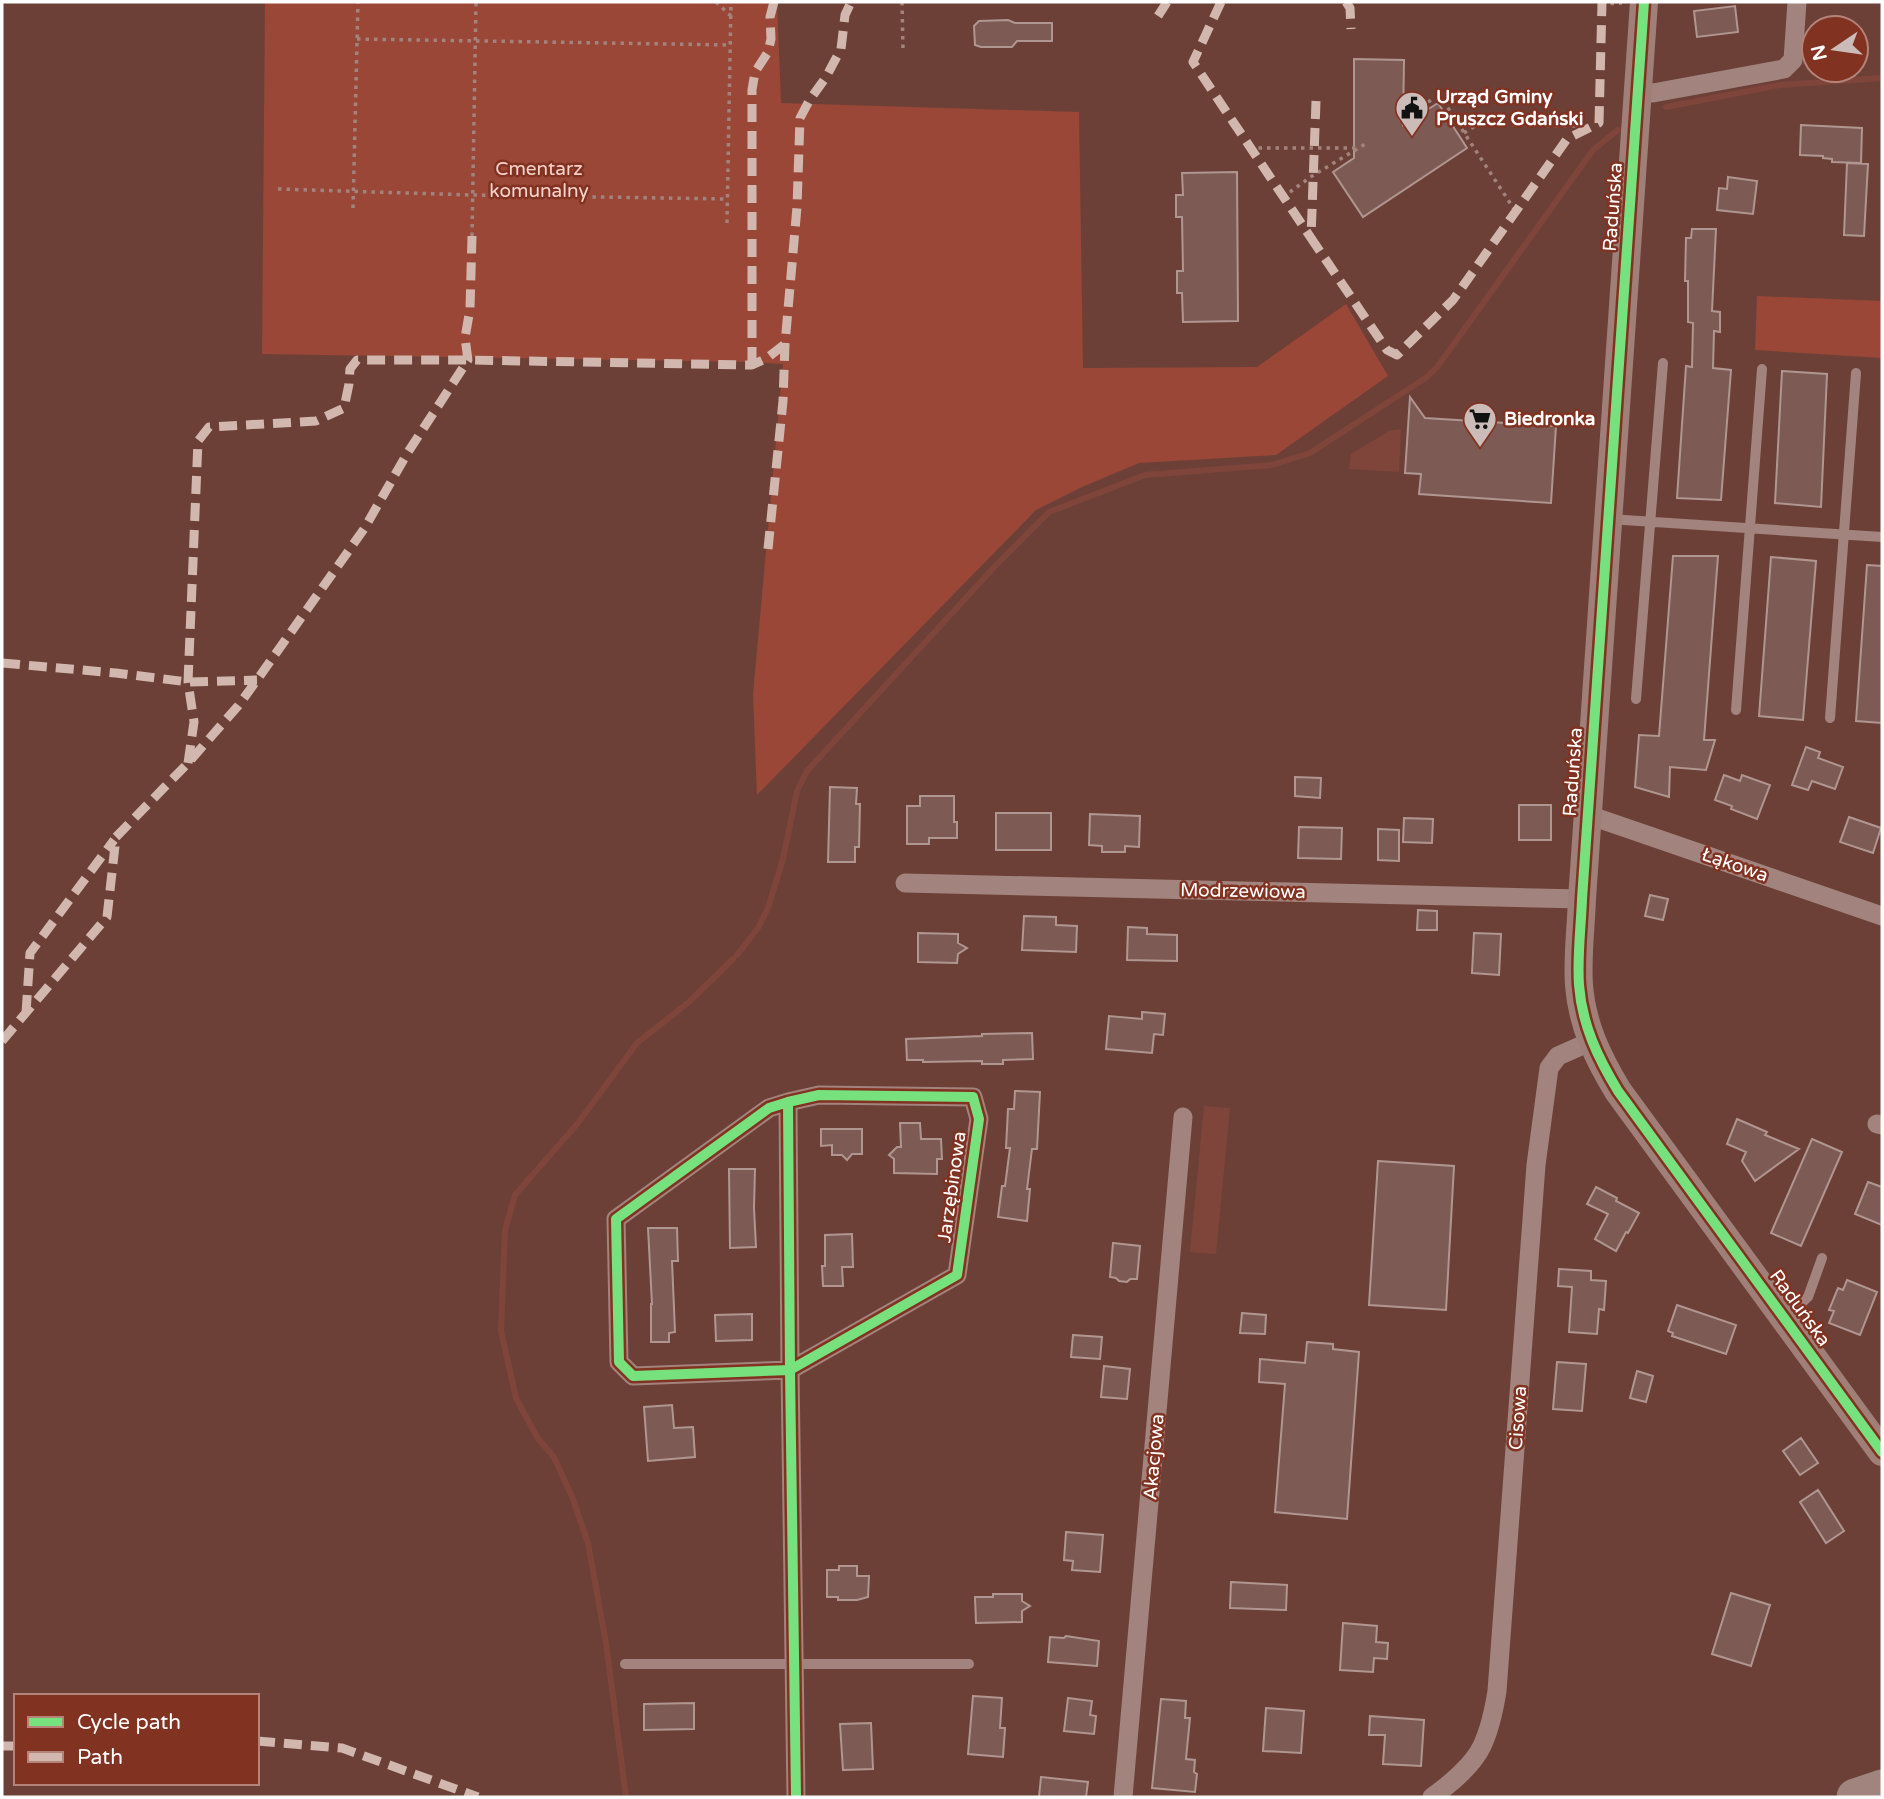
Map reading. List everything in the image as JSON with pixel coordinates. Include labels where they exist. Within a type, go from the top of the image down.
[{"type":"highway","points":[[1855,1797],[1882,1788]]},
{"type":"street","name":"Raduńska","points":[[1644,2],[1581,899],[1579,984],[1582,1007],[1591,1041],[1618,1091],[1882,1452]]},
{"type":"street","points":[[1639,91],[1653,93],[1784,69],[1793,60],[1797,2]]},
{"type":"street","name":"Łąkowa","points":[[1588,818],[1600,819],[1882,916]]},
{"type":"street","name":"Modrzewiowa","points":[[905,883],[1581,899]]},
{"type":"street","name":"Cisowa","points":[[1432,1797],[1452,1783],[1482,1748],[1492,1718],[1497,1691],[1536,1165],[1545,1085],[1549,1068],[1558,1056],[1591,1041]]},
{"type":"street","name":"Jarzębinowa","points":[[819,1095],[973,1097],[979,1119],[957,1275],[790,1370],[633,1376],[620,1362],[616,1219],[769,1108],[819,1095]]},
{"type":"street","points":[[788,1102],[796,1797]]},
{"type":"street","name":"Akacjowa","points":[[1124,1797],[1183,1117]]},
{"type":"lane","points":[[1636,699],[1663,363]]},
{"type":"lane","points":[[1736,710],[1762,369]]},
{"type":"lane","points":[[1830,718],[1856,373]]},
{"type":"lane","points":[[1609,519],[1882,537]]},
{"type":"lane","points":[[1786,1318],[1808,1297],[1822,1258]]},
{"type":"lane","points":[[625,1664],[970,1664]]},
{"type":"path","points":[[353,208],[358,2]]},
{"type":"path","points":[[472,236],[476,2]]},
{"type":"path","points":[[716,2],[731,16]]},
{"type":"path","points":[[727,223],[731,2]]},
{"type":"path","points":[[902,2],[903,50]]},
{"type":"path","points":[[1602,4],[1612,3]]},
{"type":"path","points":[[357,38],[731,45]]},
{"type":"path","points":[[1399,120],[1433,99],[1442,99],[1516,212]]},
{"type":"path","points":[[1464,133],[1478,124],[1576,126],[1579,133]]},
{"type":"path","points":[[1283,197],[1367,143]]},
{"type":"path","points":[[1250,148],[1359,148]]},
{"type":"path","points":[[278,188],[472,195],[727,199]]},
{"type":"green space","name":"Cmentarz komunalny","points":[[265,2],[777,2],[781,103],[1079,112],[1083,368],[1257,367],[1346,304],[1388,376],[1276,455],[1139,463],[1036,510],[757,795],[753,694],[783,364],[262,354]]},
{"type":"green space","points":[[1757,296],[1882,301],[1882,358],[1755,350]]},
{"type":"shaded area","points":[[1401,429],[1399,472],[1349,469],[1351,454],[1389,431]]},
{"type":"shaded area","points":[[1204,1106],[1230,1108],[1216,1254],[1190,1252]]},
{"type":"building","points":[[1735,6],[1738,32],[1697,37],[1694,11]]},
{"type":"building","points":[[979,21],[1052,23],[1052,41],[1017,41],[1012,47],[981,47],[975,45],[974,26]]},
{"type":"building","name":"Urząd Gminy Pruszcz Gdański","points":[[1354,59],[1404,60],[1403,125],[1438,103],[1467,148],[1363,217],[1333,172],[1354,158]]},
{"type":"building","points":[[1801,125],[1862,128],[1861,163],[1832,162],[1832,159],[1823,156],[1800,155]]},
{"type":"building","points":[[1847,163],[1868,164],[1864,236],[1844,235]]},
{"type":"building","points":[[1237,172],[1238,321],[1183,322],[1182,293],[1177,293],[1177,271],[1183,271],[1182,217],[1176,217],[1176,195],[1183,195],[1182,173]]},
{"type":"building","points":[[1728,177],[1757,181],[1753,214],[1717,210],[1719,188],[1727,189]]},
{"type":"building","points":[[1692,229],[1716,229],[1712,311],[1720,312],[1720,332],[1714,331],[1713,368],[1731,370],[1721,500],[1677,498],[1686,366],[1692,367],[1693,323],[1688,322],[1688,281],[1685,281],[1686,238],[1691,238]]},
{"type":"building","points":[[1782,371],[1827,374],[1821,507],[1775,503]]},
{"type":"building","name":"Biedronka","points":[[1410,397],[1425,418],[1556,426],[1551,503],[1419,494],[1421,474],[1405,473]]},
{"type":"building","points":[[1673,556],[1718,556],[1704,740],[1715,740],[1706,770],[1670,767],[1669,797],[1635,787],[1639,735],[1659,736]]},
{"type":"building","points":[[1771,557],[1816,561],[1803,720],[1759,716]]},
{"type":"building","points":[[1867,565],[1882,566],[1882,723],[1856,721]]},
{"type":"building","points":[[1806,747],[1820,752],[1818,758],[1843,767],[1835,789],[1812,781],[1808,790],[1792,785]]},
{"type":"building","points":[[1724,775],[1740,781],[1742,775],[1770,785],[1757,819],[1715,800]]},
{"type":"building","points":[[1295,777],[1321,778],[1320,798],[1295,796]]},
{"type":"building","points":[[830,787],[857,788],[856,804],[860,804],[859,847],[855,847],[855,862],[828,862]]},
{"type":"building","points":[[920,796],[954,796],[957,838],[929,838],[929,844],[907,844],[907,806],[920,806]]},
{"type":"building","points":[[1519,805],[1551,805],[1551,840],[1519,840]]},
{"type":"building","points":[[996,813],[1051,813],[1051,850],[996,850]]},
{"type":"building","points":[[1090,814],[1140,816],[1139,847],[1125,846],[1125,852],[1102,852],[1102,846],[1089,845]]},
{"type":"building","points":[[1849,817],[1881,828],[1873,853],[1840,842]]},
{"type":"building","points":[[1404,818],[1433,819],[1432,843],[1403,842]]},
{"type":"building","points":[[1299,827],[1342,828],[1341,859],[1298,858]]},
{"type":"building","points":[[1378,829],[1399,830],[1399,861],[1378,860]]},
{"type":"building","points":[[1650,895],[1668,899],[1663,920],[1645,916]]},
{"type":"building","points":[[1418,910],[1437,911],[1437,930],[1417,930]]},
{"type":"building","points":[[1024,916],[1056,917],[1056,925],[1077,926],[1076,952],[1022,950]]},
{"type":"building","points":[[1128,927],[1147,928],[1147,934],[1177,935],[1177,961],[1127,960]]},
{"type":"building","points":[[918,933],[958,934],[958,943],[967,948],[958,954],[957,963],[918,962]]},
{"type":"building","points":[[1474,933],[1501,934],[1499,975],[1472,973]]},
{"type":"building","points":[[1142,1012],[1165,1014],[1163,1035],[1154,1034],[1152,1053],[1106,1049],[1109,1016],[1142,1019]]},
{"type":"building","points":[[1032,1033],[1033,1059],[1003,1060],[1003,1064],[982,1064],[982,1061],[907,1060],[906,1039]]},
{"type":"building","points":[[1015,1091],[1040,1092],[1037,1149],[1032,1149],[1027,1189],[1030,1189],[1027,1221],[998,1217],[1010,1148],[1006,1148],[1008,1109],[1014,1109]]},
{"type":"building","points":[[1737,1119],[1767,1132],[1765,1135],[1799,1149],[1755,1181],[1742,1161],[1746,1152],[1727,1144]]},
{"type":"building","points":[[900,1123],[920,1123],[921,1139],[941,1139],[942,1159],[937,1159],[937,1174],[894,1173],[894,1159],[889,1155],[897,1147],[901,1147]]},
{"type":"building","points":[[821,1129],[862,1129],[862,1154],[852,1154],[847,1160],[842,1155],[832,1155],[832,1145],[821,1146]]},
{"type":"building","points":[[1812,1139],[1842,1152],[1801,1246],[1771,1233]]},
{"type":"building","points":[[1378,1161],[1454,1166],[1446,1310],[1369,1305]]},
{"type":"building","points":[[729,1169],[755,1169],[756,1247],[730,1248]]},
{"type":"building","points":[[1868,1182],[1882,1187],[1882,1225],[1855,1214]]},
{"type":"building","points":[[1596,1187],[1639,1213],[1616,1251],[1595,1239],[1608,1214],[1587,1204]]},
{"type":"building","points":[[648,1228],[677,1228],[678,1261],[672,1261],[675,1332],[669,1333],[669,1342],[651,1342]]},
{"type":"building","points":[[852,1234],[853,1267],[842,1267],[843,1286],[823,1286],[825,1235]]},
{"type":"building","points":[[1113,1243],[1140,1246],[1137,1279],[1127,1282],[1110,1277]]},
{"type":"building","points":[[1559,1269],[1591,1271],[1591,1280],[1606,1281],[1604,1310],[1599,1309],[1597,1334],[1569,1332],[1572,1287],[1558,1286]]},
{"type":"building","points":[[1847,1280],[1877,1292],[1860,1335],[1829,1323],[1834,1311],[1829,1310],[1838,1288],[1843,1290]]},
{"type":"building","points":[[1677,1305],[1736,1325],[1726,1354],[1672,1336],[1673,1333],[1668,1331]]},
{"type":"building","points":[[1242,1313],[1266,1315],[1265,1334],[1240,1333]]},
{"type":"building","points":[[752,1314],[752,1340],[716,1341],[715,1315]]},
{"type":"building","points":[[1073,1335],[1102,1337],[1100,1359],[1071,1357]]},
{"type":"building","points":[[1307,1342],[1333,1344],[1333,1349],[1359,1352],[1347,1519],[1275,1512],[1285,1384],[1259,1382],[1260,1359],[1305,1363]]},
{"type":"building","points":[[1557,1362],[1586,1364],[1582,1411],[1553,1409]]},
{"type":"building","points":[[1104,1366],[1130,1369],[1127,1399],[1101,1397]]},
{"type":"building","points":[[1637,1371],[1653,1376],[1646,1402],[1630,1398]]},
{"type":"building","points":[[672,1405],[674,1428],[693,1427],[695,1457],[648,1461],[644,1407]]},
{"type":"building","points":[[1801,1438],[1818,1463],[1800,1475],[1783,1451]]},
{"type":"building","points":[[1818,1490],[1844,1531],[1826,1543],[1800,1502]]},
{"type":"building","points":[[1066,1532],[1103,1535],[1100,1572],[1072,1570],[1073,1561],[1064,1560]]},
{"type":"building","points":[[839,1566],[857,1566],[857,1576],[869,1576],[868,1597],[838,1600],[838,1597],[827,1597],[827,1570],[839,1570]]},
{"type":"building","points":[[1231,1582],[1287,1585],[1286,1610],[1230,1608]]},
{"type":"building","points":[[1731,1593],[1770,1605],[1751,1666],[1712,1654]]},
{"type":"building","points":[[993,1594],[1022,1594],[1022,1601],[1030,1606],[1022,1611],[1022,1622],[976,1623],[975,1597],[993,1597]]},
{"type":"building","points":[[1343,1623],[1377,1626],[1376,1642],[1388,1643],[1387,1659],[1374,1658],[1373,1672],[1340,1670]]},
{"type":"building","points":[[1066,1636],[1099,1641],[1097,1666],[1048,1662],[1050,1637]]},
{"type":"building","points":[[973,1696],[1002,1698],[1000,1728],[1005,1728],[1003,1757],[968,1754]]},
{"type":"building","points":[[1068,1698],[1092,1701],[1090,1715],[1096,1716],[1094,1734],[1064,1731]]},
{"type":"building","points":[[1161,1699],[1186,1701],[1185,1718],[1190,1718],[1186,1759],[1195,1760],[1195,1792],[1152,1788]]},
{"type":"building","points":[[694,1703],[694,1729],[644,1730],[644,1704]]},
{"type":"building","points":[[1266,1708],[1304,1711],[1301,1753],[1263,1751]]},
{"type":"building","points":[[1370,1716],[1424,1720],[1421,1766],[1383,1764],[1385,1735],[1369,1735]]},
{"type":"building","points":[[871,1723],[873,1769],[843,1770],[840,1724]]},
{"type":"building","points":[[1041,1777],[1088,1782],[1086,1797],[1039,1797]]},
{"type":"waterway","points":[[1666,107],[1780,85],[1882,78]]},
{"type":"waterway","points":[[737,955],[758,928],[768,908],[783,859],[797,791],[807,771],[997,564],[1049,512],[1145,475],[1272,465],[1310,453],[1427,377],[1438,366],[1593,150],[1618,130]]},
{"type":"waterway","points":[[626,1797],[606,1643],[588,1543],[573,1499],[554,1457],[537,1437],[516,1398],[501,1331],[505,1230],[515,1195],[578,1123],[637,1043],[689,1002],[733,959]]},
{"type":"marked path","points":[[752,365],[752,90],[755,72],[768,52],[771,39],[770,17],[774,2]]},
{"type":"marked path","points":[[768,549],[783,401],[785,344],[797,207],[800,118],[841,49],[845,15],[851,2]]},
{"type":"marked path","points":[[1158,16],[1167,2]]},
{"type":"marked path","points":[[1221,2],[1193,62],[1311,238]]},
{"type":"marked path","points":[[1346,2],[1350,8],[1351,29]]},
{"type":"marked path","points":[[1316,101],[1311,238],[1387,350],[1397,355],[1453,300],[1567,139],[1599,123],[1602,2]]},
{"type":"marked path","points":[[2,1041],[107,917],[116,837],[188,763],[238,706],[364,529],[408,452],[468,360],[465,338],[470,309],[472,236]]},
{"type":"marked path","points":[[188,763],[194,722],[188,682],[198,441],[209,427],[316,421],[344,408],[350,369],[357,360],[752,365],[767,358],[785,344]]},
{"type":"marked path","points":[[2,663],[188,682],[257,680]]},
{"type":"marked path","points":[[26,1013],[30,953],[114,840]]},
{"type":"marked path","points":[[259,1741],[342,1748],[478,1797]]},
{"type":"marked path","points":[[2,1746],[14,1746]]},
{"type":"cycle path","points":[[1644,2],[1582,899],[1578,964],[1581,1000],[1592,1041],[1618,1091],[1882,1452]]},
{"type":"cycle path","points":[[788,1102],[769,1108],[616,1219],[619,1362],[633,1376],[790,1370],[957,1275],[979,1119],[973,1097],[819,1095],[788,1102],[790,1370],[796,1797]]},
{"type":"place","name":"Urząd Gminy Pruszcz Gdański","points":[[1412,138]]},
{"type":"place","name":"Biedronka","points":[[1480,449]]}]
